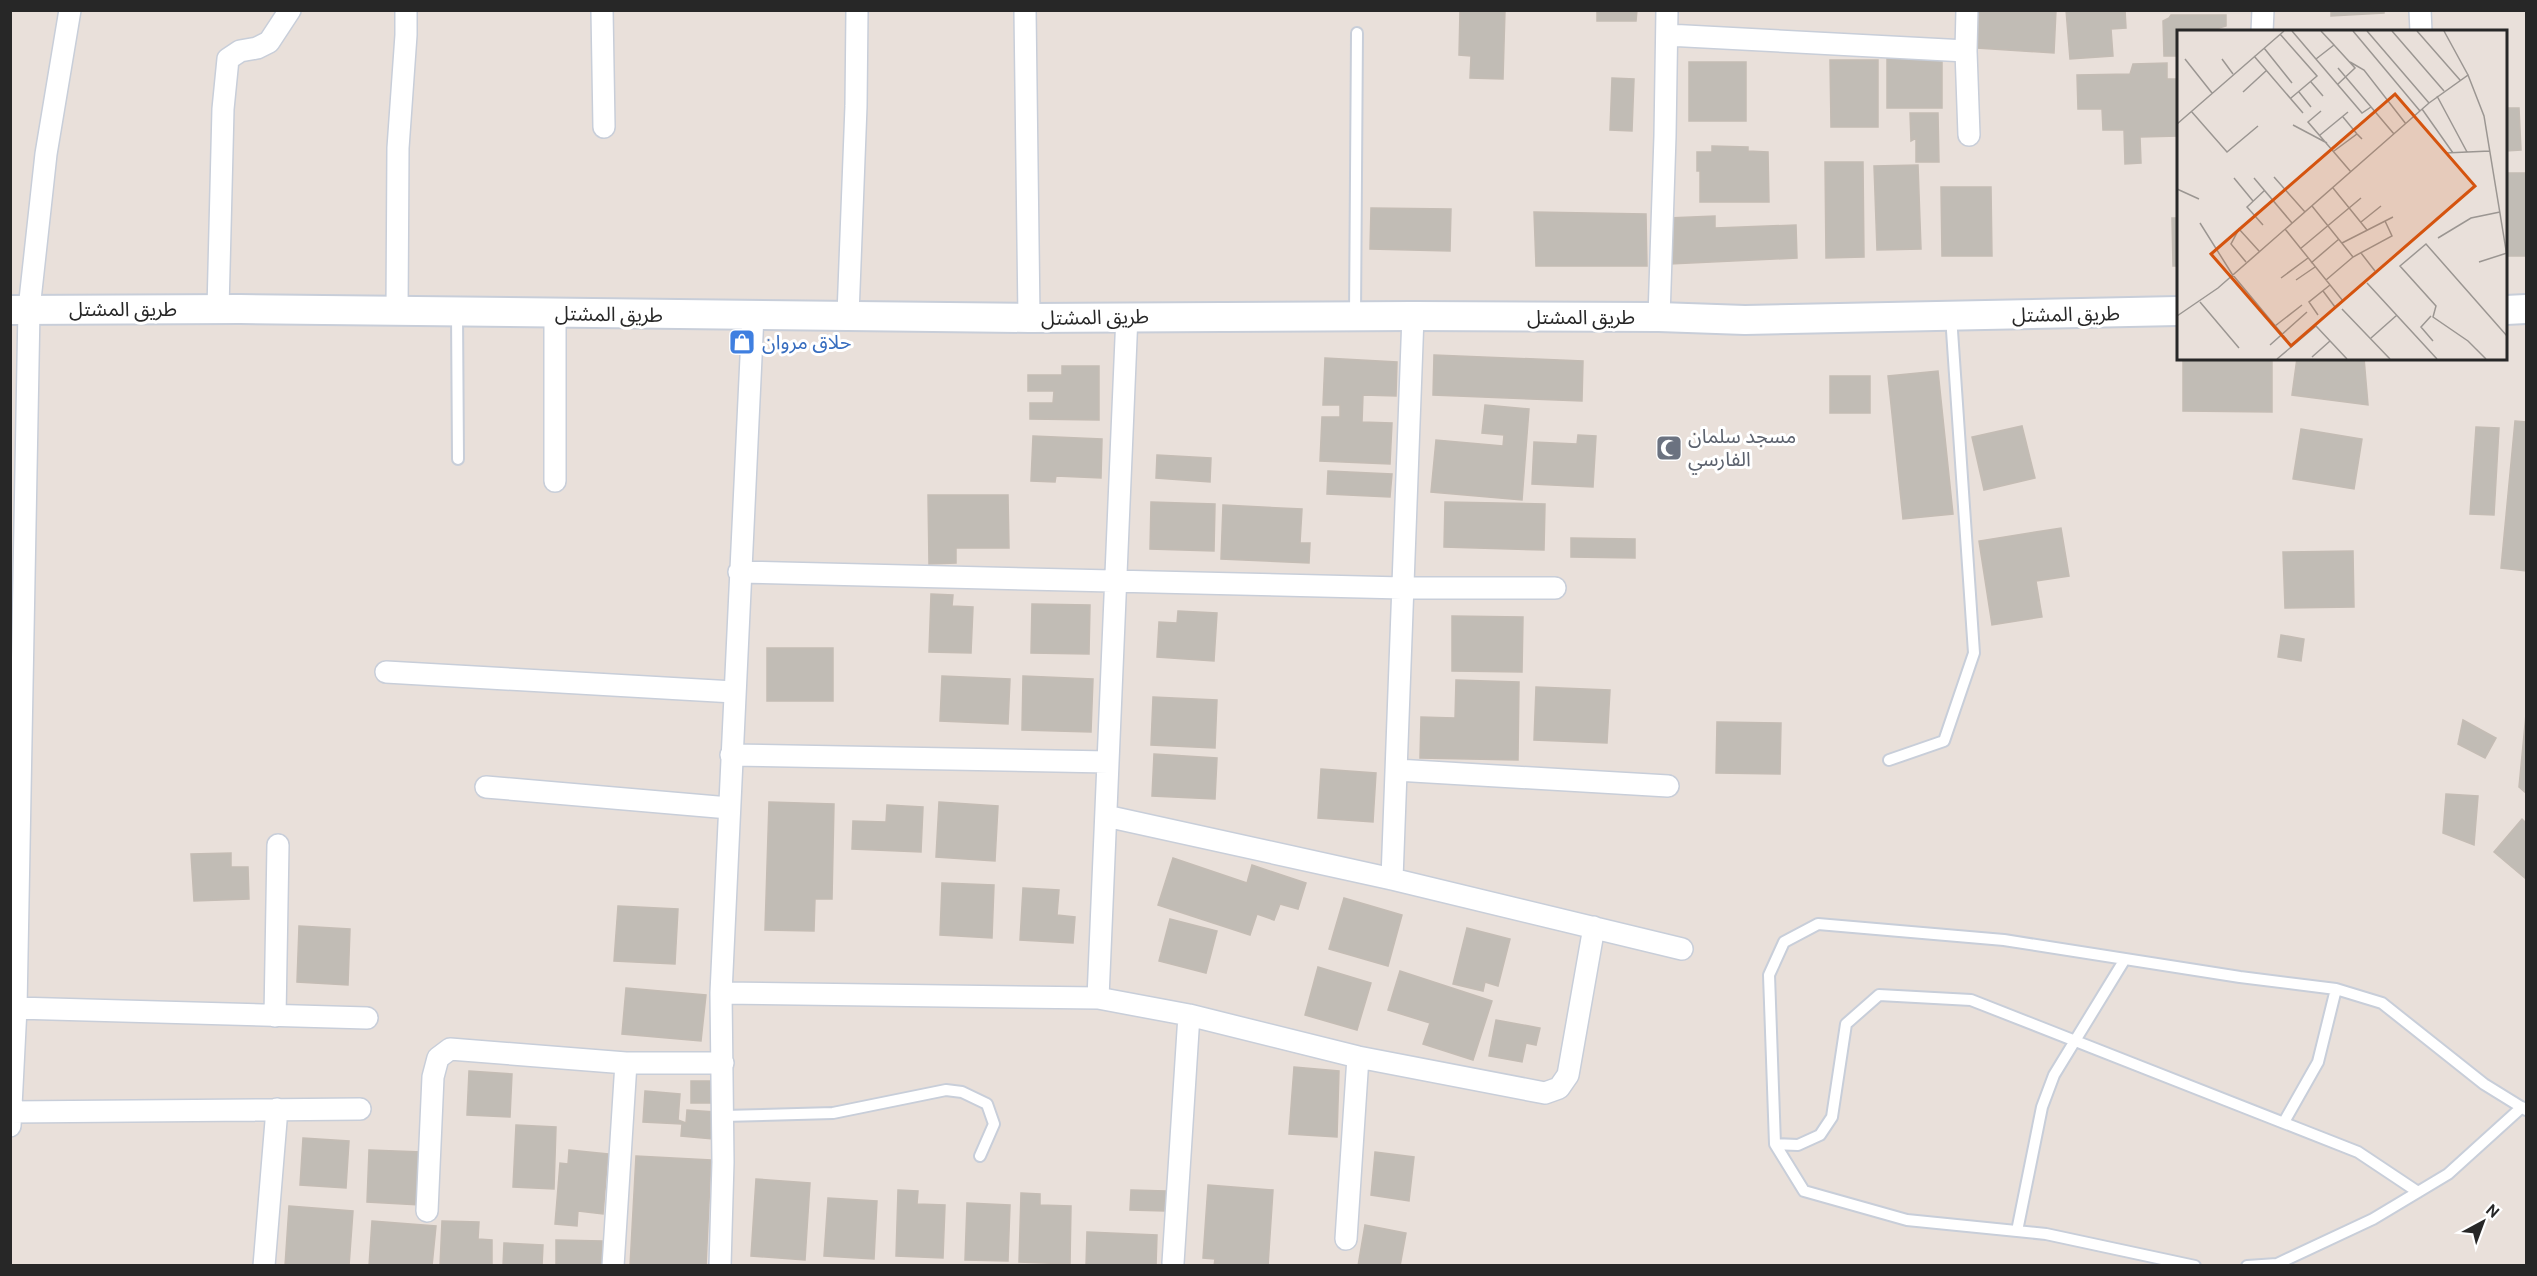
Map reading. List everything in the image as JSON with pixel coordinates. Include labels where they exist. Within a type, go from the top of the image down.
[{"type":"main road","name":"طريق المشتل","points":[[20,310],[218,309],[1029,318],[1127,315],[1413,315],[1745,320],[2177,311]]},
{"type":"main road","points":[[2507,310],[2526,309]]},
{"type":"street","points":[[70,10],[20,310],[16,1008],[11,1116],[360,1109]]},
{"type":"street","points":[[218,309],[223,109],[228,59],[240,51],[257,48],[269,42],[290,10]]},
{"type":"street","points":[[397,312],[398,148],[406,10]]},
{"type":"street","points":[[602,10],[604,127]]},
{"type":"street","points":[[848,315],[857,10]]},
{"type":"street","points":[[1025,10],[1029,318]]},
{"type":"street","points":[[1659,317],[1667,10]]},
{"type":"street","points":[[1966,10],[1969,135]]},
{"type":"street","points":[[2262,30],[2263,10]]},
{"type":"street","points":[[2420,10],[2421,30]]},
{"type":"street","points":[[1667,35],[1966,51]]},
{"type":"street","points":[[555,313],[555,481]]},
{"type":"street","points":[[720,1266],[723,1116],[721,993],[739,572],[753,315]]},
{"type":"street","points":[[1098,998],[1127,315]]},
{"type":"street","points":[[1392,879],[1413,315]]},
{"type":"street","points":[[739,572],[1402,588],[1555,588]]},
{"type":"street","points":[[386,672],[734,692]]},
{"type":"street","points":[[731,755],[1108,762]]},
{"type":"street","points":[[1396,770],[1668,786]]},
{"type":"street","points":[[486,787],[729,808]]},
{"type":"street","points":[[1106,816],[1392,879],[1682,949]]},
{"type":"street","points":[[276,1016],[278,845]]},
{"type":"street","points":[[721,993],[1098,998],[1189,1015],[1358,1057],[1545,1093],[1559,1088],[1568,1076],[1594,927]]},
{"type":"street","points":[[16,1008],[367,1018]]},
{"type":"street","points":[[1173,1263],[1189,1015]]},
{"type":"street","points":[[428,1210],[433,1077],[438,1058],[450,1049],[626,1063],[723,1064]]},
{"type":"street","points":[[1346,1239],[1358,1057]]},
{"type":"street","points":[[613,1266],[626,1063]]},
{"type":"street","points":[[264,1266],[277,1109]]},
{"type":"lane","points":[[1355,316],[1357,33]]},
{"type":"lane","points":[[457,312],[458,459]]},
{"type":"lane","points":[[1888,760],[1944,741],[1974,653],[1951,316]]},
{"type":"lane","points":[[2195,1266],[2046,1234],[1907,1220],[1804,1191],[1775,1144],[1769,975],[1784,942],[1818,924],[1830,925],[2004,940],[2240,977],[2336,989],[2382,1003],[2484,1084],[2524,1109],[2448,1174],[2373,1220],[2277,1264],[2247,1266]]},
{"type":"lane","points":[[2017,1231],[2042,1107],[2054,1075],[2125,959]]},
{"type":"lane","points":[[2284,1122],[2318,1062],[2336,989]]},
{"type":"lane","points":[[1775,1144],[1798,1144],[1820,1135],[1832,1117],[1846,1024],[1879,995],[1971,1000],[2358,1152],[2418,1192]]},
{"type":"lane","points":[[723,1116],[833,1113],[946,1090],[962,1092],[987,1104],[994,1124],[980,1156]]},
{"type":"building","points":[[1460,10],[1505,10],[1503,79],[1470,78],[1471,56],[1459,55]]},
{"type":"building","points":[[1597,10],[1637,10],[1636,21],[1597,21]]},
{"type":"building","points":[[1979,10],[2056,10],[2054,53],[1977,48]]},
{"type":"building","points":[[2066,10],[2125,10],[2126,28],[2111,29],[2113,56],[2070,59]]},
{"type":"building","points":[[2331,10],[2384,10],[2384,13],[2331,16]]},
{"type":"building","points":[[2171,15],[2226,15],[2226,26],[2219,30],[2177,30],[2177,56],[2164,56],[2163,21]]},
{"type":"building","points":[[1887,51],[1942,51],[1942,108],[1887,108]]},
{"type":"building","points":[[1830,60],[1878,60],[1878,127],[1831,127]]},
{"type":"building","points":[[1689,62],[1746,62],[1746,121],[1689,121]]},
{"type":"building","points":[[2167,63],[2167,79],[2177,79],[2177,136],[2140,137],[2141,163],[2125,164],[2124,130],[2103,130],[2102,109],[2078,109],[2077,75],[2130,74],[2133,64]]},
{"type":"building","points":[[1612,78],[1634,79],[1632,131],[1610,130]]},
{"type":"building","points":[[2507,108],[2519,108],[2521,150],[2507,151]]},
{"type":"building","points":[[1910,113],[1938,113],[1939,162],[1916,162],[1916,138],[1911,141]]},
{"type":"building","points":[[1712,146],[1748,147],[1748,151],[1768,152],[1769,202],[1700,202],[1700,171],[1697,171],[1697,152],[1712,152]]},
{"type":"building","points":[[1825,162],[1863,162],[1864,257],[1826,258]]},
{"type":"building","points":[[1918,165],[1921,249],[1877,250],[1874,166]]},
{"type":"building","points":[[2507,173],[2526,173],[2526,256],[2507,256]]},
{"type":"building","points":[[1941,187],[1991,187],[1992,256],[1942,256]]},
{"type":"building","points":[[1371,208],[1451,209],[1450,251],[1370,249]]},
{"type":"building","points":[[1534,212],[1646,214],[1647,266],[1536,266]]},
{"type":"building","points":[[1715,216],[1715,228],[1796,225],[1797,258],[1670,264],[1668,218]]},
{"type":"building","points":[[2172,218],[2177,218],[2177,266],[2173,266]]},
{"type":"building","points":[[1434,355],[1583,361],[1582,401],[1433,395]]},
{"type":"building","points":[[1325,358],[1397,362],[1396,396],[1363,395],[1362,422],[1392,423],[1390,464],[1320,461],[1322,417],[1340,417],[1340,405],[1323,405]]},
{"type":"building","points":[[2183,360],[2272,360],[2272,412],[2183,411]]},
{"type":"building","points":[[2297,360],[2364,360],[2368,405],[2292,395]]},
{"type":"building","points":[[1062,366],[1099,366],[1099,420],[1030,419],[1030,403],[1053,403],[1054,391],[1028,391],[1028,375],[1062,375]]},
{"type":"building","points":[[1938,371],[1953,514],[1903,519],[1888,376]]},
{"type":"building","points":[[1830,376],[1870,376],[1870,413],[1830,413]]},
{"type":"building","points":[[1485,405],[1529,409],[1522,500],[1431,492],[1436,440],[1503,446],[1504,435],[1482,433]]},
{"type":"building","points":[[2515,421],[2526,422],[2526,571],[2501,568]]},
{"type":"building","points":[[2022,426],[2035,478],[1984,490],[1972,437]]},
{"type":"building","points":[[2476,427],[2499,428],[2494,515],[2470,514]]},
{"type":"building","points":[[2301,429],[2362,439],[2354,489],[2293,479]]},
{"type":"building","points":[[1578,435],[1596,436],[1593,487],[1532,484],[1534,442],[1577,444]]},
{"type":"building","points":[[1033,436],[1102,439],[1101,478],[1056,476],[1055,482],[1031,481]]},
{"type":"building","points":[[1157,455],[1211,458],[1210,482],[1156,478]]},
{"type":"building","points":[[1328,471],[1392,474],[1390,497],[1327,494]]},
{"type":"building","points":[[928,495],[1008,495],[1009,548],[956,548],[956,563],[929,564]]},
{"type":"building","points":[[1151,502],[1215,504],[1214,551],[1150,549]]},
{"type":"building","points":[[1445,502],[1545,504],[1544,550],[1444,547]]},
{"type":"building","points":[[1223,505],[1302,509],[1300,543],[1310,543],[1309,563],[1221,559]]},
{"type":"building","points":[[2061,528],[2069,576],[2036,581],[2042,617],[1992,625],[1979,541]]},
{"type":"building","points":[[1571,538],[1635,539],[1635,558],[1571,557]]},
{"type":"building","points":[[2353,551],[2354,607],[2285,608],[2283,552]]},
{"type":"building","points":[[931,594],[953,595],[952,606],[973,607],[971,653],[929,652]]},
{"type":"building","points":[[1032,604],[1090,605],[1089,654],[1031,653]]},
{"type":"building","points":[[1178,611],[1217,613],[1214,661],[1157,657],[1159,622],[1177,623]]},
{"type":"building","points":[[1452,616],[1523,617],[1522,672],[1452,671]]},
{"type":"building","points":[[2281,635],[2304,639],[2301,661],[2278,657]]},
{"type":"building","points":[[767,648],[833,648],[833,701],[767,701]]},
{"type":"building","points":[[942,676],[1010,679],[1008,724],[940,721]]},
{"type":"building","points":[[1023,676],[1093,679],[1091,732],[1022,730]]},
{"type":"building","points":[[1456,680],[1519,682],[1518,760],[1420,758],[1421,717],[1455,718]]},
{"type":"building","points":[[1536,687],[1610,690],[1607,743],[1534,740]]},
{"type":"building","points":[[1153,697],[1217,700],[1215,748],[1151,745]]},
{"type":"building","points":[[2526,714],[2526,793],[2519,787]]},
{"type":"building","points":[[2463,720],[2496,738],[2485,758],[2458,744]]},
{"type":"building","points":[[1717,722],[1781,723],[1780,774],[1716,773]]},
{"type":"building","points":[[1154,754],[1217,758],[1215,799],[1152,796]]},
{"type":"building","points":[[1321,769],[1376,773],[1373,822],[1318,818]]},
{"type":"building","points":[[2446,794],[2478,796],[2474,845],[2443,833]]},
{"type":"building","points":[[769,802],[834,804],[832,899],[815,899],[814,931],[765,930]]},
{"type":"building","points":[[939,802],[998,806],[995,861],[936,857]]},
{"type":"building","points":[[887,805],[923,807],[921,852],[852,849],[853,821],[886,822]]},
{"type":"building","points":[[2522,819],[2526,823],[2526,879],[2494,852]]},
{"type":"building","points":[[231,853],[231,867],[248,867],[249,899],[194,901],[191,854]]},
{"type":"building","points":[[1173,858],[1247,883],[1252,865],[1306,883],[1298,909],[1280,904],[1274,920],[1257,914],[1250,935],[1158,905]]},
{"type":"building","points":[[942,883],[994,885],[992,938],[940,935]]},
{"type":"building","points":[[1023,888],[1059,890],[1057,915],[1075,917],[1073,943],[1020,940]]},
{"type":"building","points":[[1344,898],[1402,915],[1388,966],[1329,949]]},
{"type":"building","points":[[618,906],[678,909],[675,964],[614,961]]},
{"type":"building","points":[[1170,919],[1217,931],[1206,973],[1159,961]]},
{"type":"building","points":[[299,926],[350,929],[348,985],[297,982]]},
{"type":"building","points":[[1467,928],[1510,939],[1498,986],[1485,982],[1483,991],[1453,984]]},
{"type":"building","points":[[1318,967],[1371,983],[1357,1030],[1305,1015]]},
{"type":"building","points":[[1400,971],[1492,1001],[1473,1060],[1423,1044],[1430,1023],[1388,1010]]},
{"type":"building","points":[[626,988],[706,995],[701,1041],[622,1034]]},
{"type":"building","points":[[1496,1020],[1540,1028],[1536,1045],[1526,1043],[1522,1062],[1489,1056]]},
{"type":"building","points":[[1294,1067],[1339,1071],[1337,1137],[1289,1134]]},
{"type":"building","points":[[469,1071],[512,1074],[510,1117],[467,1115]]},
{"type":"building","points":[[691,1081],[715,1081],[715,1103],[691,1103]]},
{"type":"building","points":[[645,1091],[680,1094],[678,1120],[686,1123],[687,1110],[715,1112],[713,1139],[681,1136],[682,1124],[643,1122]]},
{"type":"building","points":[[516,1125],[556,1127],[554,1189],[513,1187]]},
{"type":"building","points":[[303,1138],[349,1141],[346,1188],[300,1185]]},
{"type":"building","points":[[369,1150],[422,1152],[420,1205],[367,1202]]},
{"type":"building","points":[[569,1150],[608,1154],[603,1214],[578,1211],[577,1226],[555,1224],[560,1163],[568,1164]]},
{"type":"building","points":[[1375,1152],[1414,1157],[1409,1201],[1371,1195]]},
{"type":"building","points":[[636,1156],[711,1160],[706,1266],[630,1266]]},
{"type":"building","points":[[756,1179],[810,1183],[805,1260],[751,1256]]},
{"type":"building","points":[[1208,1185],[1273,1190],[1268,1266],[1214,1266],[1215,1259],[1203,1258]]},
{"type":"building","points":[[898,1190],[918,1191],[917,1204],[945,1205],[943,1258],[896,1256]]},
{"type":"building","points":[[1131,1190],[1166,1191],[1165,1211],[1130,1210]]},
{"type":"building","points":[[1021,1193],[1040,1194],[1040,1205],[1071,1206],[1070,1264],[1019,1262]]},
{"type":"building","points":[[828,1198],[877,1201],[874,1259],[824,1256]]},
{"type":"building","points":[[967,1203],[1010,1205],[1008,1261],[965,1260]]},
{"type":"building","points":[[289,1206],[353,1211],[349,1266],[285,1266]]},
{"type":"building","points":[[372,1221],[436,1226],[432,1266],[369,1266]]},
{"type":"building","points":[[442,1221],[479,1222],[478,1239],[492,1240],[492,1266],[440,1266]]},
{"type":"building","points":[[1365,1225],[1406,1233],[1400,1266],[1358,1266]]},
{"type":"building","points":[[1087,1232],[1157,1235],[1156,1266],[1086,1266]]},
{"type":"building","points":[[556,1240],[602,1241],[602,1266],[556,1266]]},
{"type":"building","points":[[504,1243],[543,1245],[542,1266],[503,1266]]},
{"type":"place","name":"حلاق مروان","points":[[742,342]]},
{"type":"place","name":"مسجد سلمان الفارسي","points":[[1669,448]]}]
